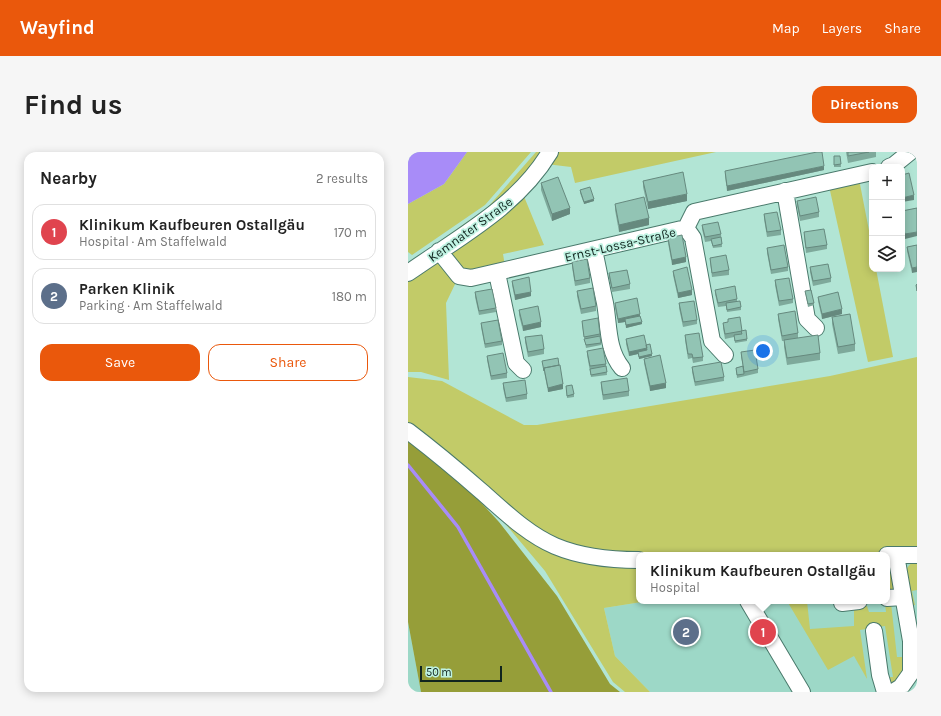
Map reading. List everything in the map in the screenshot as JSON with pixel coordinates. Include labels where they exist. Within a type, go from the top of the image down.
[{"type":"street","points":[[895,164],[910,152]]},
{"type":"street","name":"Kemnater Straße","points":[[408,273],[502,208],[520,191],[547,157]]},
{"type":"street","name":"Ernst-Lossa-Straße","points":[[439,251],[459,276],[471,278],[686,228],[694,212],[869,173]]},
{"type":"street","points":[[786,191],[807,319],[816,328]]},
{"type":"street","points":[[686,228],[693,238],[712,341],[725,355]]},
{"type":"street","points":[[594,250],[605,304],[610,341],[617,362],[622,368]]},
{"type":"street","points":[[497,273],[516,363],[523,370]]},
{"type":"street","points":[[408,431],[531,532],[553,545],[570,552],[598,558],[636,560]]},
{"type":"street","points":[[893,692],[901,687],[911,673],[914,665],[911,641],[895,597],[891,555],[917,555]]},
{"type":"street","points":[[750,604],[802,692]]},
{"type":"street","points":[[874,631],[880,675],[885,692]]},
{"type":"shaded area","points":[[408,152],[467,152],[444,184],[408,204]]},
{"type":"shaded area","points":[[890,558],[917,558],[917,692],[650,692],[615,656],[604,608],[636,603],[890,604]]},
{"type":"shaded area","points":[[408,622],[421,692],[408,692]]},
{"type":"green space","points":[[467,152],[531,152],[485,205],[412,255],[408,252],[408,204],[444,184]]},
{"type":"green space","points":[[536,152],[546,152],[518,189],[438,248],[436,244],[488,207]]},
{"type":"green space","points":[[553,152],[716,152],[575,183],[571,167],[546,164]]},
{"type":"green space","points":[[859,179],[869,231],[869,272],[877,272],[893,357],[868,362],[829,186]]},
{"type":"green space","points":[[523,194],[544,245],[503,254],[505,266],[460,272],[444,251]]},
{"type":"green space","points":[[439,256],[457,280],[446,303],[449,380],[421,372],[408,372],[408,279]]},
{"type":"green space","points":[[917,357],[917,551],[636,552],[636,555],[572,548],[533,528],[408,426],[408,377],[442,381],[524,425],[537,425],[830,376]]},
{"type":"green space","points":[[408,436],[471,487],[476,497],[499,522],[557,596],[610,684],[620,692],[421,692],[408,622]]},
{"type":"green space","points":[[502,520],[530,536],[636,563],[636,603],[604,608],[615,656],[650,692],[625,692],[613,682],[545,571]]},
{"type":"green space","points":[[917,561],[917,590],[912,591],[915,605],[908,606],[905,587],[907,568]]},
{"type":"green space","points":[[890,571],[894,582],[893,592],[890,593]]},
{"type":"green space","points":[[891,603],[897,657],[906,657],[906,669],[891,688],[885,677],[893,677],[885,626],[860,630],[867,679],[854,656],[828,670],[789,604],[807,604],[810,629],[854,626],[854,606],[867,606],[869,612],[886,612],[885,604]]},
{"type":"building","points":[[822,152],[824,166],[727,186],[725,171]]},
{"type":"building","points":[[848,152],[869,152],[848,156]]},
{"type":"building","points":[[834,156],[840,156],[841,164],[834,165]]},
{"type":"building","points":[[683,172],[687,194],[648,202],[643,181]]},
{"type":"building","points":[[909,173],[914,195],[905,197],[905,174]]},
{"type":"building","points":[[558,177],[570,208],[552,214],[541,183]]},
{"type":"building","points":[[590,187],[594,199],[584,202],[580,190]]},
{"type":"building","points":[[644,197],[649,218],[619,225],[615,204]]},
{"type":"building","points":[[816,197],[819,212],[800,216],[797,201]]},
{"type":"building","points":[[917,208],[917,232],[905,234],[905,210]]},
{"type":"building","points":[[777,212],[781,230],[767,232],[764,214]]},
{"type":"building","points":[[718,222],[721,234],[705,237],[702,225]]},
{"type":"building","points":[[824,229],[827,245],[806,248],[804,232]]},
{"type":"building","points":[[682,235],[686,257],[672,260],[668,238]]},
{"type":"building","points":[[721,237],[722,244],[713,246],[711,239]]},
{"type":"building","points":[[784,245],[788,267],[771,270],[767,248]]},
{"type":"building","points":[[917,245],[917,267],[912,268],[907,247]]},
{"type":"building","points":[[726,255],[729,270],[712,273],[710,258]]},
{"type":"building","points":[[587,259],[590,278],[575,281],[572,262]]},
{"type":"building","points":[[828,264],[831,278],[813,281],[810,267]]},
{"type":"building","points":[[687,267],[692,290],[678,293],[673,271]]},
{"type":"building","points":[[627,270],[630,284],[612,288],[609,273]]},
{"type":"building","points":[[529,277],[531,292],[515,295],[512,281]]},
{"type":"building","points":[[789,278],[793,299],[779,301],[775,280]]},
{"type":"building","points":[[735,286],[737,299],[718,303],[715,290]]},
{"type":"building","points":[[593,288],[596,306],[581,309],[577,291]]},
{"type":"building","points":[[492,289],[496,308],[479,311],[475,292]]},
{"type":"building","points":[[811,290],[814,303],[808,304],[805,291]]},
{"type":"building","points":[[838,292],[842,309],[822,314],[818,297]]},
{"type":"building","points":[[637,298],[640,314],[618,319],[615,303]]},
{"type":"building","points":[[694,301],[697,320],[683,322],[679,303]]},
{"type":"building","points":[[740,301],[741,307],[727,310],[726,303]]},
{"type":"building","points":[[538,306],[541,322],[523,326],[519,310]]},
{"type":"building","points":[[795,311],[798,333],[782,336],[778,314]]},
{"type":"building","points":[[850,314],[855,344],[838,347],[832,317]]},
{"type":"building","points":[[640,316],[642,322],[626,325],[625,319]]},
{"type":"building","points":[[740,317],[742,331],[725,334],[723,323],[728,322],[728,319]]},
{"type":"building","points":[[598,318],[600,334],[584,337],[582,321]]},
{"type":"building","points":[[498,320],[502,341],[485,344],[481,323]]},
{"type":"building","points":[[746,330],[747,339],[735,341],[734,335],[742,334],[741,331]]},
{"type":"building","points":[[699,333],[703,357],[693,358],[692,354],[688,354],[685,335]]},
{"type":"building","points":[[542,335],[544,349],[528,352],[525,337]]},
{"type":"building","points":[[644,335],[647,348],[629,352],[626,339]]},
{"type":"building","points":[[818,335],[820,353],[787,358],[784,340]]},
{"type":"building","points":[[600,336],[601,343],[586,345],[584,339]]},
{"type":"building","points":[[650,344],[652,354],[639,357],[638,352],[647,350],[646,345]]},
{"type":"building","points":[[603,348],[606,364],[590,366],[587,351]]},
{"type":"building","points":[[755,350],[758,369],[744,372],[741,352]]},
{"type":"building","points":[[503,353],[507,373],[491,376],[487,356]]},
{"type":"building","points":[[660,355],[666,383],[650,386],[644,359]]},
{"type":"building","points":[[558,358],[559,365],[544,368],[544,371],[542,361]]},
{"type":"building","points":[[721,362],[724,377],[695,382],[692,367]]},
{"type":"building","points":[[560,365],[563,384],[548,388],[544,368]]},
{"type":"building","points":[[606,366],[607,372],[591,375],[590,369]]},
{"type":"building","points":[[743,366],[744,374],[737,375],[736,368]]},
{"type":"building","points":[[627,378],[629,391],[603,395],[601,382]]},
{"type":"building","points":[[525,380],[527,394],[506,398],[503,383]]},
{"type":"building","points":[[572,385],[574,394],[567,396],[566,386]]},
{"type":"waterway","points":[[408,465],[458,527],[551,692]]},
{"type":"place","name":"Parken Klinik","points":[[686,632]]},
{"type":"place","name":"Klinikum Kaufbeuren Ostallgäu","points":[[763,632]]}]
